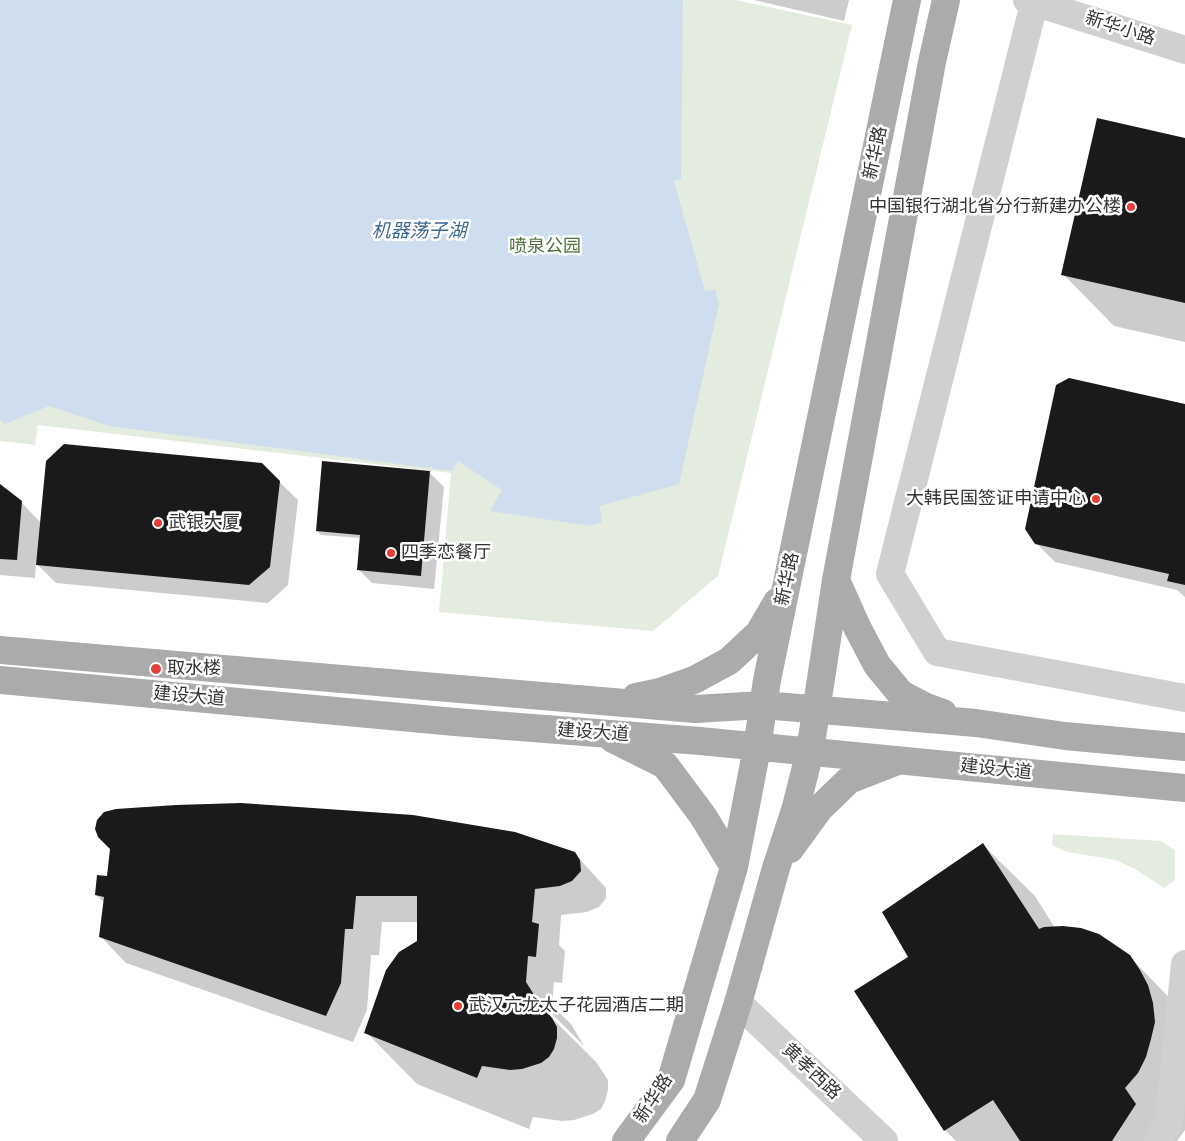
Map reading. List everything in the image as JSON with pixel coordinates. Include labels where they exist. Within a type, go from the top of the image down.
[{"type":"main road","name":"新华路","points":[[626,1141],[671,1080],[734,867],[757,748],[763,705],[907,0]]},
{"type":"main road","points":[[680,1141],[707,1100],[738,1003],[776,868],[796,807],[810,752],[836,580],[932,62],[946,0]]},
{"type":"main road","points":[[613,703],[660,692],[694,680],[729,661],[759,633],[776,606],[793,556]]},
{"type":"main road","points":[[836,580],[857,628],[877,665],[901,694],[926,707],[976,723]]},
{"type":"main road","name":"建设大道","points":[[0,650],[695,709],[763,705],[976,723],[1065,736],[1185,747]]},
{"type":"main road","name":"建设大道","points":[[0,680],[455,722],[899,760],[1185,788]]},
{"type":"main road","points":[[602,734],[665,765],[703,816],[734,867]]},
{"type":"main road","points":[[776,868],[819,809],[849,780],[899,760]]},
{"type":"street","name":"新华小路","points":[[1032,1],[1185,50]]},
{"type":"street","points":[[1032,1],[890,574],[937,652],[1185,698]]},
{"type":"street","points":[[1156,1141],[1170,1121],[1185,964]]},
{"type":"street","name":"黄孝西路","points":[[738,1003],[884,1141]]},
{"type":"green space","name":"机器荡子湖","points":[[0,0],[736,0],[852,25],[718,576],[653,631],[439,612],[451,473],[38,425],[35,445],[0,441]]},
{"type":"green space","points":[[1053,834],[1161,841],[1175,850],[1175,880],[1164,888],[1135,869],[1116,860],[1067,852],[1052,845]]},
{"type":"water","name":"机器荡子湖","points":[[0,0],[683,0],[681,179],[674,181],[705,291],[715,289],[719,304],[679,484],[600,506],[602,522],[591,526],[490,511],[502,490],[458,461],[452,471],[109,426],[49,406],[5,424],[0,420]]},
{"type":"building","name":"中国银行湖北省分行新建办公楼","points":[[1097,118],[1185,138],[1185,303],[1061,275]]},
{"type":"building","points":[[1069,378],[1185,404],[1185,585],[1167,581],[1169,574],[1035,544],[1025,529],[1056,385]]},
{"type":"building","name":"武银大厦","points":[[64,444],[262,463],[280,481],[270,567],[249,585],[36,565],[46,461]]},
{"type":"building","points":[[322,461],[430,471],[421,576],[357,570],[360,535],[316,531]]},
{"type":"building","points":[[0,484],[22,501],[17,560],[0,559]]},
{"type":"building","points":[[241,803],[413,815],[515,832],[575,852],[580,860],[581,871],[572,881],[560,886],[535,889],[532,922],[539,924],[536,957],[528,956],[526,982],[557,1027],[557,1038],[554,1049],[549,1057],[541,1063],[522,1069],[510,1070],[482,1066],[477,1078],[364,1033],[386,970],[399,952],[417,941],[417,896],[356,896],[353,929],[345,929],[341,983],[326,1016],[99,937],[104,897],[95,895],[97,875],[107,876],[110,849],[98,837],[95,829],[97,820],[104,812],[116,809],[176,805]]},
{"type":"building","points":[[983,843],[1039,929],[1063,926],[1081,928],[1099,934],[1130,955],[1148,985],[1153,1003],[1155,1022],[1146,1057],[1138,1073],[1125,1088],[1136,1104],[1112,1141],[1020,1141],[993,1100],[944,1131],[854,991],[908,957],[882,912]]},
{"type":"place","name":"中国银行湖北省分行新建办公楼","points":[[1131,207]]},
{"type":"place","name":"大韩民国签证申请中心","points":[[1096,499]]},
{"type":"place","name":"武银大厦","points":[[158,523]]},
{"type":"place","name":"四季恋餐厅","points":[[391,553]]},
{"type":"place","name":"取水楼","points":[[156,669]]},
{"type":"place","name":"武汉亢龙太子花园酒店二期","points":[[458,1006]]},
{"type":"park label","name":"喷泉公园","points":[[545,247]]}]
